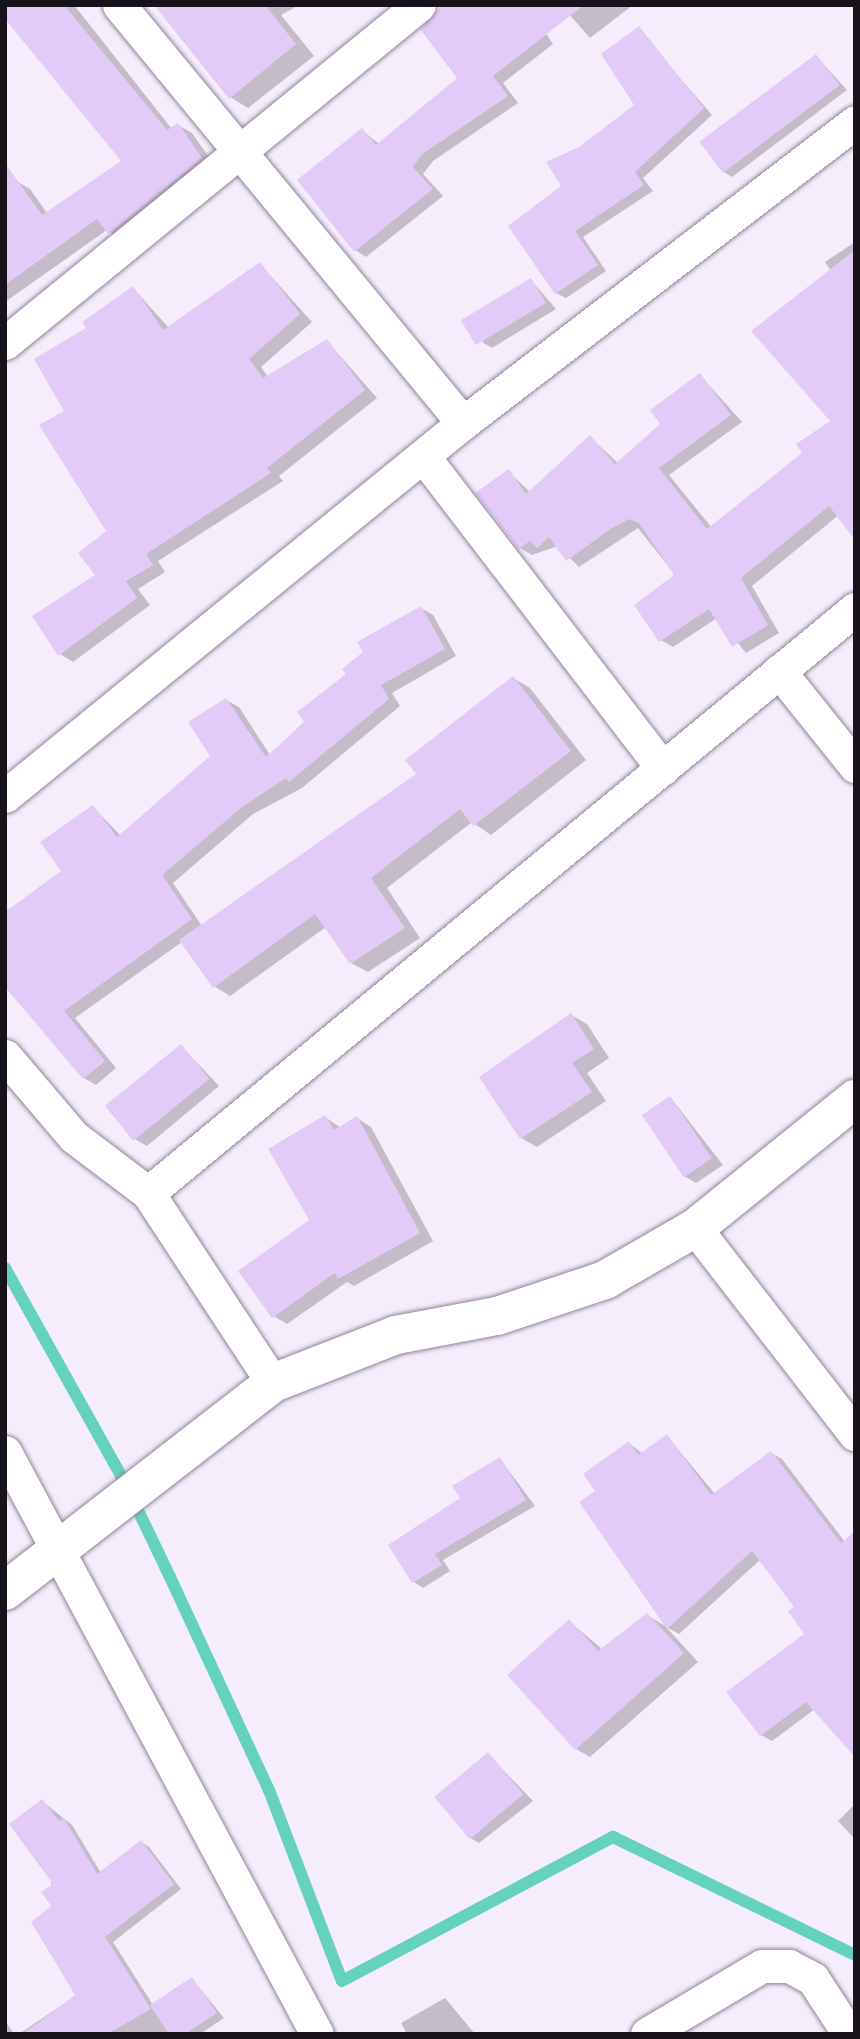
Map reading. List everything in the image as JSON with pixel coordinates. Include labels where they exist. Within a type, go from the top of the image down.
[{"type":"street","points":[[119,5],[246,152],[463,423]]},
{"type":"street","points":[[5,343],[246,152],[419,5]]},
{"type":"street","points":[[5,796],[463,423],[855,122]]},
{"type":"street","points":[[424,456],[663,769]]},
{"type":"street","points":[[148,1193],[855,609]]},
{"type":"street","points":[[779,671],[855,766]]},
{"type":"street","points":[[5,1056],[74,1137],[148,1193],[273,1383]]},
{"type":"street","points":[[5,1591],[70,1544],[273,1383],[396,1335],[497,1316],[605,1280],[695,1228],[855,1099]]},
{"type":"street","points":[[695,1228],[855,1434]]},
{"type":"street","points":[[5,1452],[70,1544],[317,2034]]},
{"type":"street","points":[[647,2034],[762,1966],[789,1966],[813,1979],[849,2034]]},
{"type":"building","points":[[5,5],[64,5],[167,130],[178,123],[202,158],[108,234],[97,219],[5,285],[5,163],[42,215],[121,161],[5,19]]},
{"type":"building","points":[[154,5],[265,5],[296,44],[229,99]]},
{"type":"building","points":[[442,5],[584,5],[493,76],[508,96],[421,155],[413,167],[433,189],[354,252],[297,180],[362,128],[376,145],[457,78],[420,29]]},
{"type":"building","points":[[639,26],[704,108],[635,172],[644,185],[575,231],[598,265],[555,294],[508,226],[561,186],[546,162],[579,147],[634,105],[601,54]]},
{"type":"building","points":[[816,54],[839,85],[723,173],[699,142]]},
{"type":"building","points":[[855,250],[855,540],[829,506],[741,578],[768,625],[732,647],[709,609],[659,642],[634,605],[674,575],[639,523],[629,519],[566,561],[549,537],[537,548],[530,541],[519,549],[475,493],[509,469],[526,494],[590,435],[615,464],[660,424],[650,410],[700,373],[731,415],[659,468],[707,529],[802,453],[796,444],[830,421],[751,331]]},
{"type":"building","points":[[260,262],[300,314],[249,359],[263,378],[327,339],[365,390],[267,468],[271,473],[146,554],[153,565],[126,581],[137,598],[58,656],[32,616],[95,575],[78,553],[106,531],[39,425],[64,411],[34,359],[86,328],[82,322],[133,286],[163,330]]},
{"type":"building","points":[[531,278],[546,303],[476,345],[461,320]]},
{"type":"building","points":[[421,606],[445,649],[381,685],[389,699],[289,782],[286,778],[241,808],[162,875],[192,919],[64,1011],[105,1061],[83,1079],[5,987],[5,912],[61,871],[40,842],[93,805],[117,837],[210,756],[188,722],[226,698],[266,757],[304,722],[297,712],[346,674],[342,669],[363,652],[357,642]]},
{"type":"building","points":[[513,676],[571,751],[473,826],[460,809],[371,878],[405,928],[350,964],[315,914],[213,988],[179,940],[416,774],[405,760]]},
{"type":"building","points":[[571,1013],[594,1049],[572,1063],[592,1092],[520,1139],[479,1077]]},
{"type":"building","points":[[181,1044],[209,1079],[133,1141],[105,1106]]},
{"type":"building","points":[[670,1096],[712,1158],[684,1177],[642,1115]]},
{"type":"building","points":[[325,1115],[334,1130],[357,1116],[420,1233],[338,1279],[335,1273],[272,1318],[238,1271],[309,1220],[268,1149]]},
{"type":"building","points":[[667,1434],[711,1495],[771,1451],[841,1543],[855,1531],[855,1757],[806,1702],[760,1736],[726,1692],[804,1634],[788,1611],[794,1607],[752,1551],[667,1629],[579,1502],[595,1491],[583,1474],[629,1441],[638,1455]]},
{"type":"building","points":[[500,1457],[526,1500],[435,1554],[442,1565],[412,1583],[388,1545],[460,1498],[452,1486]]},
{"type":"building","points":[[647,1613],[684,1653],[575,1750],[507,1675],[569,1619],[598,1651]]},
{"type":"building","points":[[488,1752],[523,1794],[470,1839],[434,1797]]},
{"type":"building","points":[[42,1799],[59,1821],[64,1818],[97,1874],[141,1840],[174,1884],[105,1937],[151,2009],[107,2034],[23,2034],[75,1995],[31,1922],[51,1906],[41,1892],[53,1884],[9,1824]]},
{"type":"building","points":[[192,1977],[217,2013],[185,2034],[169,2034],[150,2005]]},
{"type":"waterway","points":[[5,1268],[124,1481],[170,1577],[269,1790],[342,1981],[613,1837],[855,1955]]}]
